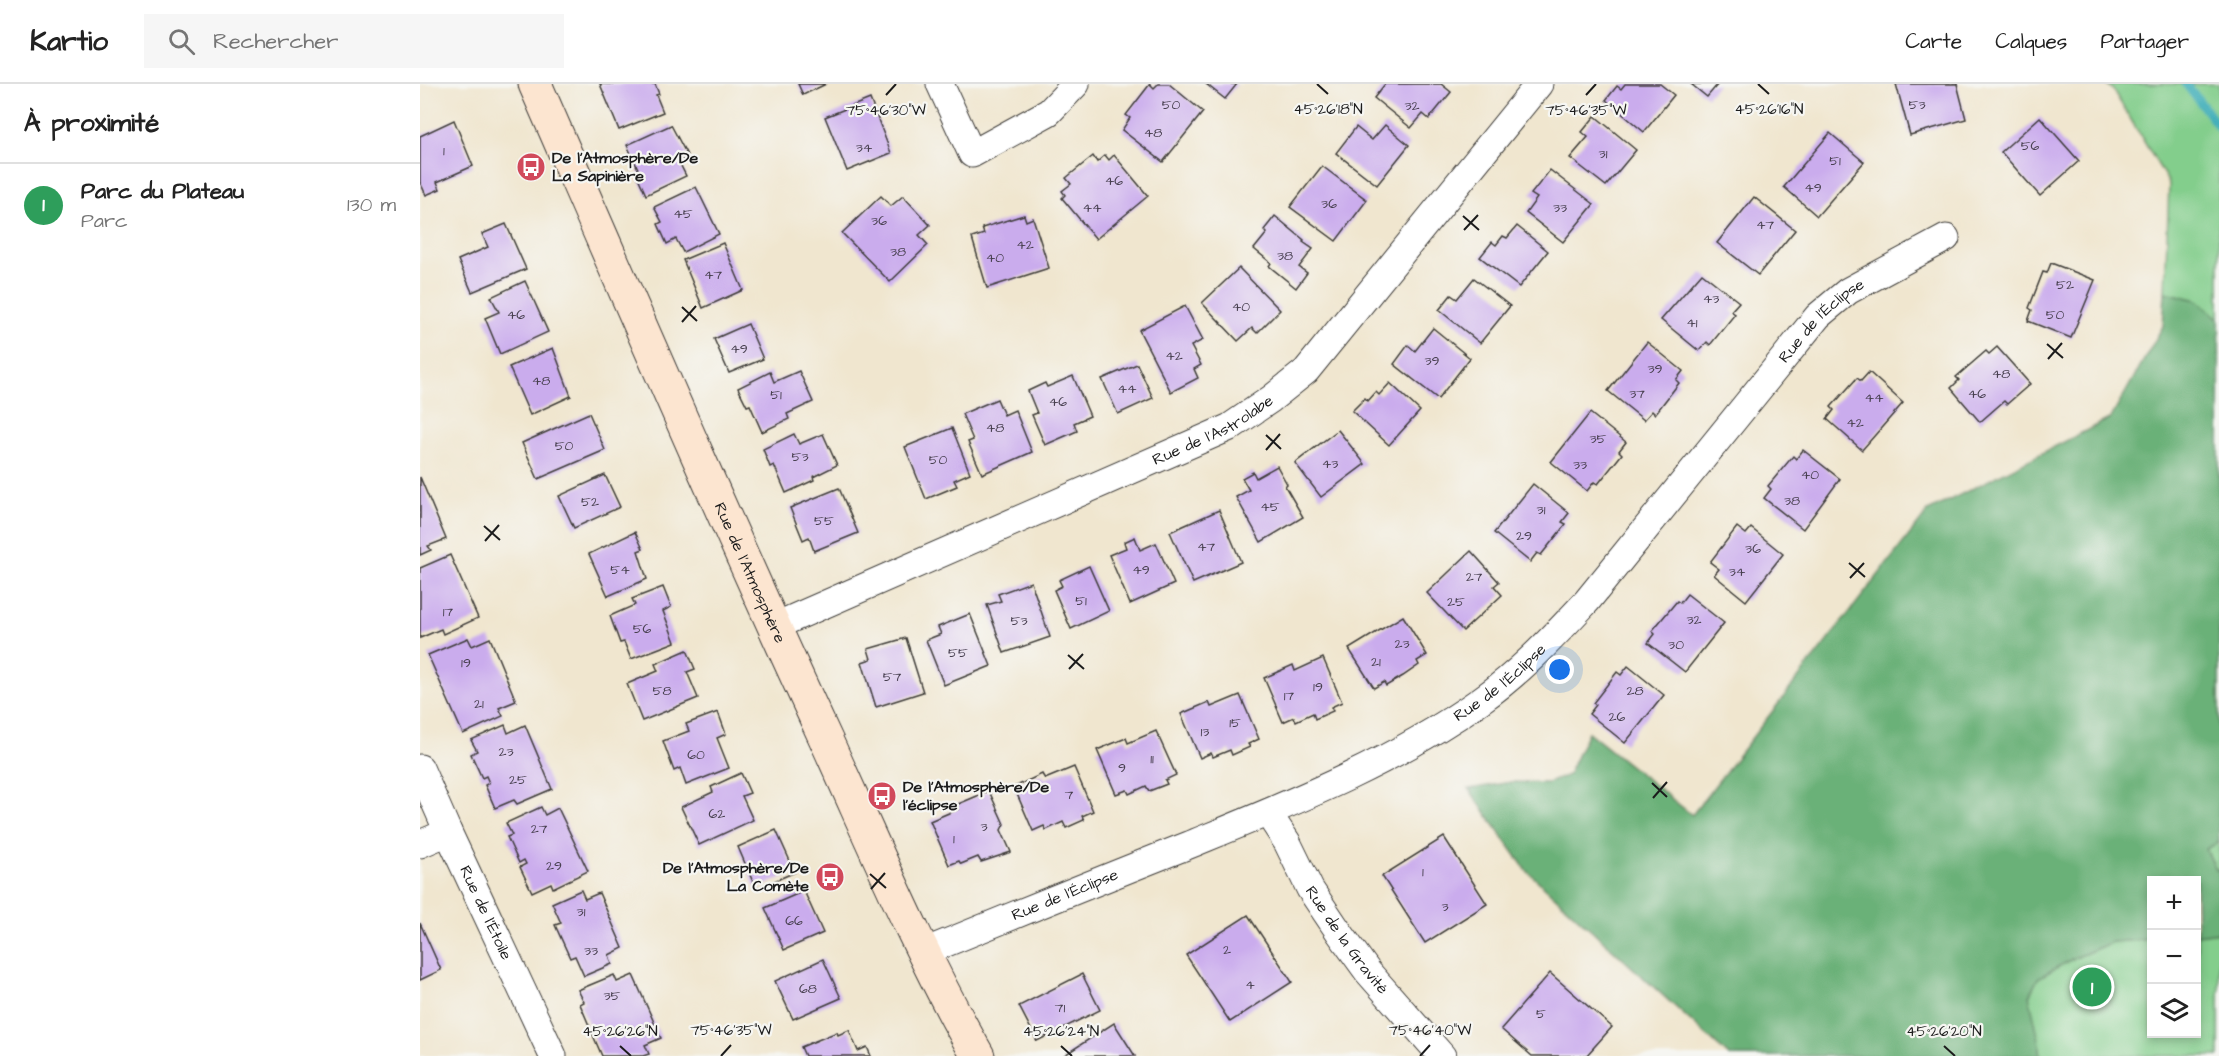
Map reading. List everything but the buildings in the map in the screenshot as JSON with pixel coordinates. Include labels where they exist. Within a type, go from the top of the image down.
[{"type":"street","name":"Rue de l'Atmosphère","points":[[535,84],[773,627],[924,952],[978,1056]]},
{"type":"street","points":[[940,84],[972,154],[1049,112],[1076,84]]},
{"type":"street","name":"Rue de l'Astrolabe","points":[[773,627],[1230,427],[1271,399],[1306,371],[1539,84]]},
{"type":"street","name":"Rue de l'Éclipse","points":[[924,952],[1268,813],[1396,753],[1482,700],[1514,674],[1587,601],[1818,316],[1848,291],[1946,238]]},
{"type":"street","name":"Rue de l'Étoile","points":[[420,768],[554,1056]]},
{"type":"street","name":"Rue de la Gravité","points":[[1268,813],[1287,843],[1310,889],[1339,932],[1368,972],[1442,1056]]},
{"type":"street","points":[[420,844],[448,832]]},
{"type":"green space","points":[[2107,84],[2219,84],[2219,319],[2197,300],[2165,292],[2169,183],[2113,90]]},
{"type":"green space","points":[[2165,292],[2197,300],[2219,319],[2219,842],[2206,849],[2216,870],[2219,870],[2219,932],[2201,934],[2201,876],[2147,876],[2147,939],[2112,942],[2068,961],[2038,978],[2029,996],[2040,1044],[2040,1056],[1729,1056],[1526,870],[1469,789],[1511,782],[1548,783],[1568,775],[1588,732],[1692,815],[1928,511],[2111,418],[2163,326]]},
{"type":"green space","points":[[2219,842],[2219,870],[2216,870],[2206,849]]},
{"type":"green space","points":[[2219,932],[2219,1056],[2040,1056],[2040,1044],[2029,996],[2038,978],[2068,961],[2112,942],[2147,939],[2147,1038],[2201,1038],[2201,934]]},
{"type":"waterway","points":[[2186,84],[2219,127]]},
{"type":"place","name":"De l'Atmosphère/De La Sapinière","points":[[531,167]]},
{"type":"place","name":"De l'Atmosphère/De l'éclipse","points":[[882,796]]},
{"type":"place","name":"De l'Atmosphère/De La Comète","points":[[830,877]]},
{"type":"place","name":"Parc du Plateau","points":[[2092,987]]}]
